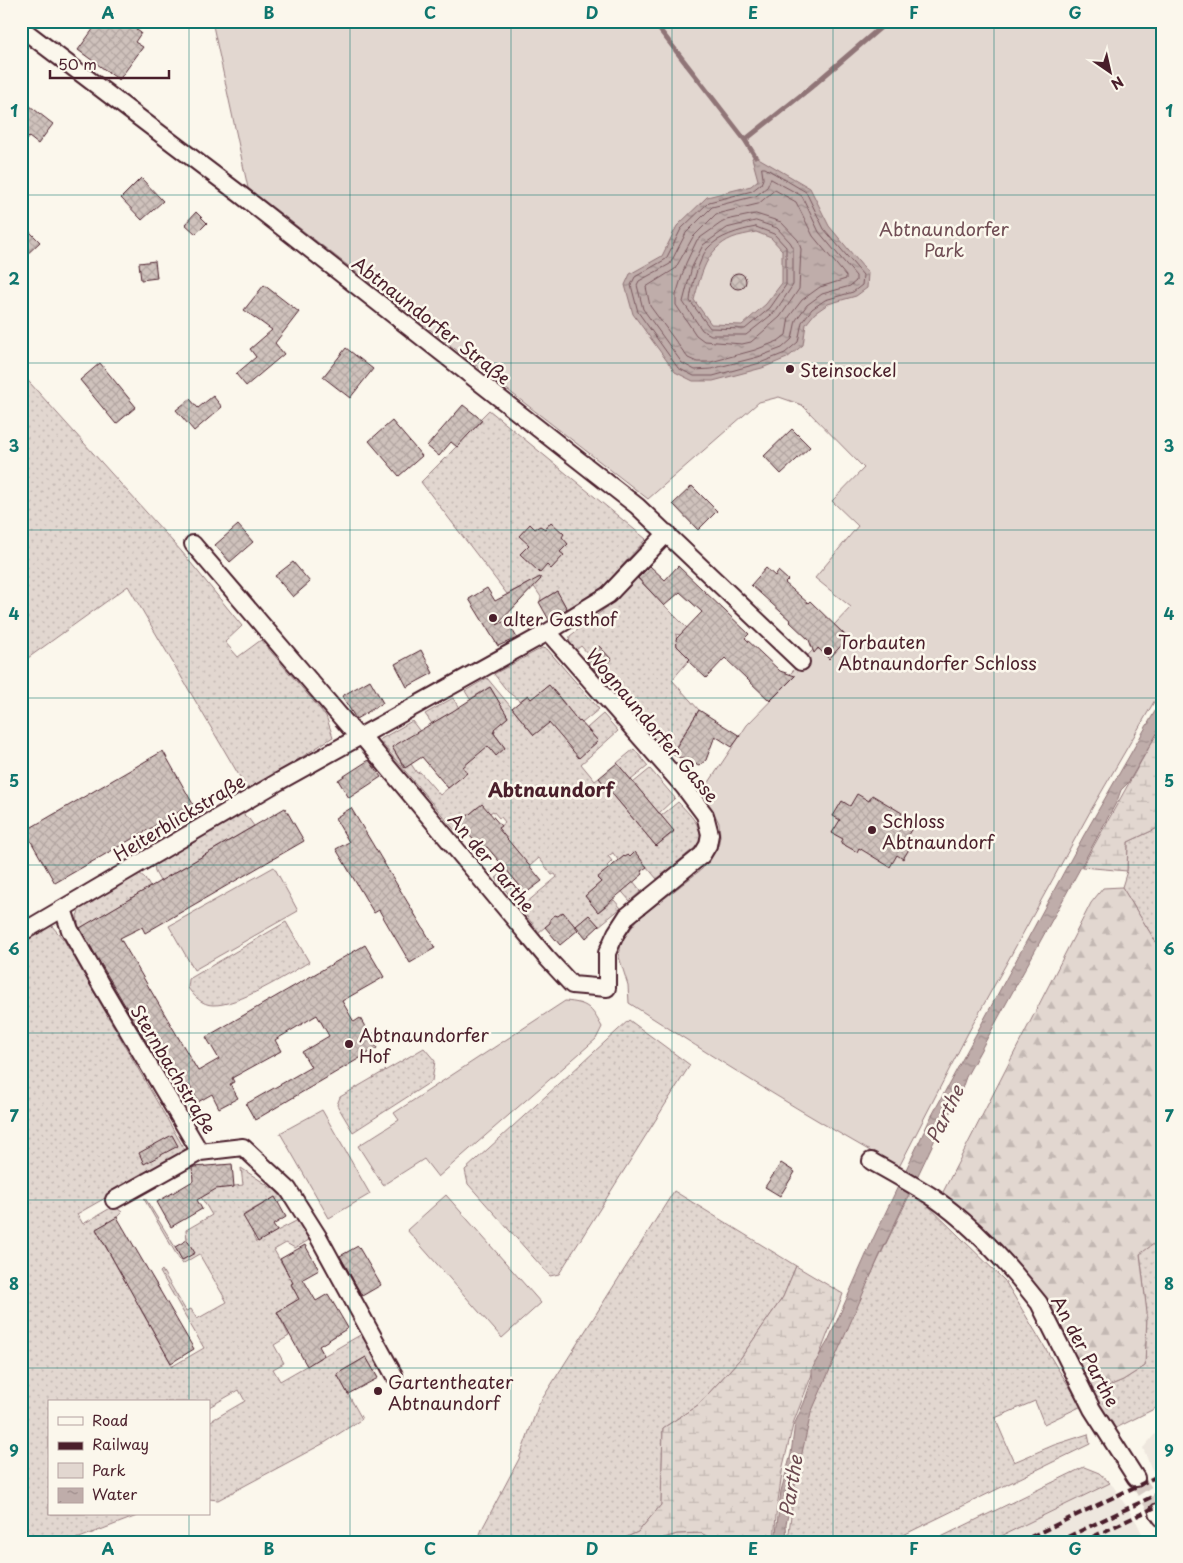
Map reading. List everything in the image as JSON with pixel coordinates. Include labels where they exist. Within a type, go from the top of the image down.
[{"type":"street","name":"Abtnaundorfer Straße","points":[[21,28],[241,195],[637,506],[801,662]]},
{"type":"street","name":"Heiterblickstraße","points":[[21,932],[360,736],[548,632],[608,595],[667,533]]},
{"type":"street","points":[[193,544],[360,736]]},
{"type":"street","name":"Wognaundorfer Gasse","points":[[548,632],[684,787],[704,815],[710,834],[708,846],[702,856],[627,916],[616,933],[607,953],[607,988]]},
{"type":"street","name":"An der Parthe","points":[[360,736],[546,958],[572,985],[607,988]]},
{"type":"street","name":"Sternbachstraße","points":[[63,909],[70,930],[96,977],[200,1152],[243,1147],[288,1189],[319,1238],[394,1375]]},
{"type":"street","points":[[114,1200],[200,1152]]},
{"type":"street","name":"An der Parthe","points":[[871,1161],[934,1198],[979,1235],[1039,1303],[1092,1409],[1136,1478]]},
{"type":"shaded area","points":[[1162,1426],[1162,1484],[1151,1468],[1143,1448]]},
{"type":"shaded area","points":[[1084,1467],[1099,1473],[1113,1486],[1137,1523],[1146,1542],[931,1542]]},
{"type":"green space","name":"Abtnaundorfer Park","points":[[212,21],[1162,21],[1162,688],[1091,810],[968,1033],[899,1167],[796,1108],[629,1003],[628,985],[619,957],[621,942],[638,919],[702,869],[718,847],[720,836],[719,823],[714,813],[700,796],[747,725],[790,681],[790,674],[813,650],[819,649],[829,658],[848,638],[834,625],[851,607],[815,578],[858,526],[832,501],[864,468],[802,405],[779,397],[759,402],[648,499],[248,188]]},
{"type":"green space","points":[[21,373],[182,552],[242,626],[225,642],[238,657],[261,640],[326,716],[333,737],[288,766],[247,789],[128,586],[21,663]]},
{"type":"green space","points":[[489,410],[646,539],[604,586],[567,609],[557,591],[540,601],[541,597],[529,583],[507,594],[421,482],[482,421],[480,419]]},
{"type":"green space","points":[[637,578],[687,628],[680,635],[676,634],[677,646],[690,659],[672,680],[699,710],[671,754],[662,750],[642,729],[649,723],[643,716],[638,719],[597,674],[612,660],[599,646],[589,655],[581,646],[576,650],[569,643],[570,636],[611,604]]},
{"type":"green space","points":[[542,648],[547,649],[599,709],[582,723],[580,721],[562,737],[575,753],[591,747],[598,741],[587,728],[603,714],[618,731],[581,764],[595,781],[599,778],[656,846],[674,832],[661,816],[678,802],[698,827],[700,839],[698,845],[657,879],[635,853],[619,861],[613,853],[608,856],[612,861],[607,866],[633,881],[641,891],[630,901],[605,872],[598,878],[601,882],[585,896],[598,912],[614,900],[621,908],[599,926],[589,915],[575,927],[550,923],[539,932],[520,908],[557,877],[555,874],[552,875],[539,858],[530,866],[528,864],[512,876],[526,893],[515,902],[496,878],[521,857],[498,828],[505,822],[501,817],[499,818],[493,811],[488,814],[481,806],[478,807],[459,823],[469,836],[463,840],[379,740],[412,721],[443,762],[422,753],[392,747],[404,768],[411,764],[417,773],[420,772],[440,795],[467,772],[425,714],[453,698],[467,721],[496,755],[505,748],[494,733],[495,731],[489,722],[500,724],[508,717],[490,687],[470,699],[465,691],[487,678],[534,735],[565,704],[549,685],[531,699],[527,695],[520,701],[508,692],[494,674]]},
{"type":"green space","points":[[1162,724],[1162,826],[1128,842],[1127,871],[1082,867]]},
{"type":"green space","points":[[634,749],[648,766],[631,780],[617,763]]},
{"type":"green space","points":[[650,769],[675,798],[659,813],[633,783]]},
{"type":"green space","points":[[240,812],[254,826],[160,881],[155,872],[154,862]]},
{"type":"green space","points":[[1162,826],[1162,952],[1122,887],[1127,871],[1128,842]]},
{"type":"green space","points":[[274,867],[298,911],[194,970],[169,926]]},
{"type":"green space","points":[[138,872],[145,878],[150,887],[79,929],[77,916],[82,903]]},
{"type":"green space","points":[[1122,887],[1162,952],[1162,1238],[1140,1254],[1147,1313],[1145,1366],[1123,1380],[1092,1393],[1056,1321],[942,1194],[1091,903],[1103,888]]},
{"type":"green space","points":[[286,922],[309,962],[262,989],[235,1001],[223,1004],[209,1005],[202,1002],[188,988],[189,979]]},
{"type":"green space","points":[[51,925],[64,940],[186,1152],[77,1214],[83,1224],[114,1206],[122,1212],[96,1230],[129,1288],[151,1276],[160,1290],[137,1303],[171,1363],[171,1367],[204,1348],[160,1272],[162,1270],[186,1311],[191,1309],[197,1319],[227,1302],[199,1254],[182,1264],[144,1199],[183,1260],[194,1253],[187,1240],[186,1230],[212,1215],[201,1197],[209,1189],[243,1185],[241,1168],[275,1190],[284,1200],[278,1203],[275,1197],[243,1215],[255,1235],[253,1236],[256,1242],[298,1220],[309,1240],[295,1248],[286,1243],[274,1250],[289,1276],[295,1282],[291,1285],[298,1297],[294,1302],[277,1312],[289,1336],[274,1345],[284,1363],[273,1369],[280,1381],[362,1334],[381,1367],[374,1371],[366,1357],[337,1374],[362,1419],[326,1442],[218,1500],[210,1499],[210,1421],[245,1401],[239,1390],[210,1406],[210,1400],[48,1400],[48,1516],[137,1516],[69,1542],[21,1542],[21,942]]},
{"type":"green space","points":[[565,1001],[579,1003],[592,1011],[602,1027],[596,1039],[438,1177],[424,1159],[383,1185],[358,1146],[399,1120],[394,1113]]},
{"type":"green space","points":[[629,1020],[690,1065],[559,1274],[550,1276],[468,1184],[465,1170]]},
{"type":"green space","points":[[424,1048],[435,1061],[432,1081],[353,1132],[337,1105],[340,1097]]},
{"type":"green space","points":[[322,1110],[370,1194],[329,1218],[280,1133]]},
{"type":"green space","points":[[912,1190],[1005,1281],[1082,1406],[1044,1424],[1035,1401],[995,1418],[1014,1462],[1054,1445],[1088,1434],[1090,1444],[889,1542],[788,1542],[793,1497],[806,1423],[827,1365]]},
{"type":"green space","points":[[674,1191],[796,1266],[783,1297],[740,1359],[698,1405],[663,1428],[661,1505],[638,1532],[616,1542],[477,1542],[519,1459],[539,1404]]},
{"type":"green space","points":[[446,1195],[541,1303],[502,1338],[407,1230]]},
{"type":"green space","points":[[1162,1238],[1162,1405],[1114,1429],[1092,1393],[1123,1380],[1145,1366],[1147,1313],[1140,1253]]},
{"type":"green space","points":[[796,1266],[843,1294],[794,1421],[783,1466],[774,1542],[718,1542],[701,1533],[677,1534],[651,1542],[616,1542],[638,1532],[661,1505],[663,1428],[698,1405],[740,1359],[783,1297]]},
{"type":"green space","points":[[1084,1467],[1099,1473],[1110,1483],[989,1542],[931,1542]]},
{"type":"green space","points":[[701,1533],[718,1542],[651,1542],[677,1534]]},
{"type":"water","points":[[755,156],[810,188],[829,226],[868,273],[867,288],[856,296],[828,304],[815,313],[806,324],[803,345],[787,358],[762,368],[713,381],[693,381],[675,372],[633,314],[625,285],[630,274],[662,256],[677,226],[707,197],[751,186],[758,180],[752,158]],"holes":[[[756,232],[771,238],[782,250],[782,283],[766,304],[742,325],[711,324],[694,300],[702,272],[710,256],[723,243],[738,236]]]},
{"type":"water","name":"Parthe","points":[[1162,699],[1162,725],[1128,783],[1121,790],[1117,801],[966,1077],[959,1097],[938,1133],[879,1257],[811,1413],[786,1524],[787,1542],[775,1542],[781,1491],[791,1454],[795,1423],[812,1379],[812,1370],[815,1363],[828,1341],[873,1239],[930,1119],[1084,835]]},
{"type":"building","points":[[99,21],[110,21],[119,28],[125,21],[141,33],[135,42],[143,47],[119,80],[78,50]]},
{"type":"building","points":[[21,99],[53,124],[38,144],[29,137],[21,146]]},
{"type":"building","points":[[141,178],[163,201],[142,220],[121,198]]},
{"type":"building","points":[[196,212],[207,223],[196,234],[185,224]]},
{"type":"building","points":[[21,223],[40,242],[21,260]]},
{"type":"building","points":[[155,261],[157,278],[141,280],[139,263]]},
{"type":"building","points":[[735,273],[741,273],[746,278],[744,287],[735,289],[730,284],[730,278]]},
{"type":"building","points":[[264,285],[299,312],[275,343],[284,354],[246,386],[236,374],[256,357],[250,349],[272,330],[244,310]]},
{"type":"building","points":[[346,348],[373,369],[350,398],[323,377]]},
{"type":"building","points":[[100,363],[136,407],[116,424],[80,380]]},
{"type":"building","points":[[213,396],[222,407],[194,431],[176,410],[190,399],[198,408]]},
{"type":"building","points":[[463,405],[482,420],[457,447],[451,442],[439,456],[427,446]]},
{"type":"building","points":[[392,421],[422,456],[399,476],[369,441]]},
{"type":"building","points":[[792,429],[810,447],[781,474],[764,456]]},
{"type":"building","points":[[692,486],[717,511],[698,530],[673,504]]},
{"type":"building","points":[[551,522],[564,534],[562,537],[568,544],[560,552],[564,555],[551,569],[547,565],[540,573],[520,554],[529,545],[519,536],[530,524],[535,529],[540,526],[545,529]]},
{"type":"building","points":[[238,525],[253,542],[230,562],[215,545]]},
{"type":"building","points":[[293,562],[310,582],[293,597],[275,576]]},
{"type":"building","points":[[650,566],[665,580],[678,566],[749,634],[745,638],[780,671],[795,676],[770,701],[725,658],[706,678],[688,661],[690,659],[677,646],[676,639],[702,612],[680,592],[664,606],[638,578]]},
{"type":"building","points":[[766,568],[775,576],[778,571],[788,580],[785,583],[808,603],[810,601],[848,638],[829,659],[818,648],[814,653],[809,640],[751,585]]},
{"type":"building","name":"alter Gasthof","points":[[540,577],[541,579],[497,625],[507,620],[517,638],[498,646],[469,599],[487,588],[495,601]]},
{"type":"building","points":[[557,591],[567,609],[549,620],[539,602]]},
{"type":"building","points":[[599,646],[612,660],[598,673],[585,659]]},
{"type":"building","points":[[421,650],[433,673],[407,687],[395,664]]},
{"type":"building","points":[[370,680],[383,703],[356,719],[342,696]]},
{"type":"building","points":[[549,685],[579,722],[598,741],[579,758],[549,723],[534,735],[512,708],[528,695],[531,699]]},
{"type":"building","points":[[490,687],[508,717],[493,732],[505,748],[496,756],[488,746],[463,767],[467,773],[448,788],[422,757],[405,768],[392,747]]},
{"type":"building","points":[[699,710],[740,736],[732,747],[715,736],[706,760],[699,766],[672,754]]},
{"type":"building","points":[[163,751],[193,804],[55,883],[25,831]]},
{"type":"building","points":[[369,760],[381,777],[349,798],[338,780]]},
{"type":"building","points":[[617,763],[674,831],[656,846],[599,778]]},
{"type":"building","name":"Schloss Abtnaundorf","points":[[857,794],[869,801],[872,795],[902,813],[898,819],[912,828],[904,842],[911,846],[903,859],[897,855],[890,867],[859,848],[857,852],[841,843],[843,839],[832,833],[840,820],[833,816],[842,801],[850,806]]},
{"type":"building","points":[[482,804],[501,826],[498,828],[542,881],[526,893],[487,847],[482,850],[459,823]]},
{"type":"building","points":[[285,808],[304,841],[145,933],[142,927],[120,938],[198,1071],[219,1059],[206,1037],[365,945],[384,977],[342,1001],[354,1022],[360,1018],[377,1048],[255,1120],[246,1104],[311,1067],[302,1052],[329,1036],[317,1015],[275,1040],[281,1051],[232,1078],[234,1082],[230,1084],[238,1098],[219,1108],[212,1094],[198,1102],[189,1085],[176,1093],[80,928]]},
{"type":"building","points":[[351,808],[435,948],[410,963],[379,910],[374,913],[336,849],[349,842],[335,818]]},
{"type":"building","points":[[635,852],[647,867],[641,871],[643,874],[598,912],[585,896],[601,882],[597,878],[624,856],[628,855],[630,857]]},
{"type":"building","points":[[563,912],[578,930],[560,945],[545,927],[550,923],[550,919]]},
{"type":"building","points":[[589,915],[599,926],[586,938],[576,926]]},
{"type":"building","points":[[172,1135],[178,1146],[144,1164],[139,1153]]},
{"type":"building","points":[[781,1163],[795,1172],[780,1196],[765,1187]]},
{"type":"building","points":[[232,1164],[234,1187],[216,1189],[197,1200],[202,1209],[171,1227],[157,1202],[193,1181],[192,1168]]},
{"type":"building","points":[[275,1197],[286,1217],[273,1225],[277,1231],[258,1242],[243,1216]]},
{"type":"building","points":[[117,1217],[194,1349],[171,1363],[96,1229]]},
{"type":"building","points":[[187,1240],[195,1253],[182,1260],[175,1247]]},
{"type":"building","points":[[305,1245],[319,1270],[303,1279],[316,1301],[328,1294],[348,1328],[319,1346],[324,1355],[307,1366],[277,1312],[299,1299],[280,1259]]},
{"type":"building","points":[[358,1246],[381,1285],[362,1296],[340,1256]]},
{"type":"building","points":[[366,1357],[378,1378],[348,1394],[337,1374]]},
{"type":"waterway","points":[[653,21],[745,140],[755,156]]},
{"type":"waterway","points":[[745,140],[810,88],[888,21]]},
{"type":"tunnel","points":[[1136,1478],[1158,1512]]},
{"type":"railway","points":[[1020,1542],[1162,1474]]},
{"type":"railway","points":[[1057,1542],[1162,1492]]},
{"type":"railway","points":[[1082,1542],[1162,1504]]},
{"type":"place","name":"Steinsockel","points":[[790,369]]},
{"type":"place","name":"alter Gasthof","points":[[493,618]]},
{"type":"place","name":"Torbauten Abtnaundorfer Schloss","points":[[828,651]]},
{"type":"place","name":"Schloss Abtnaundorf","points":[[872,830]]},
{"type":"place","name":"Abtnaundorfer Hof","points":[[349,1044]]},
{"type":"place","name":"Gartentheater Abtnaundorf","points":[[378,1391]]},
{"type":"district","name":"Abtnaundorf","points":[[551,789]]}]
